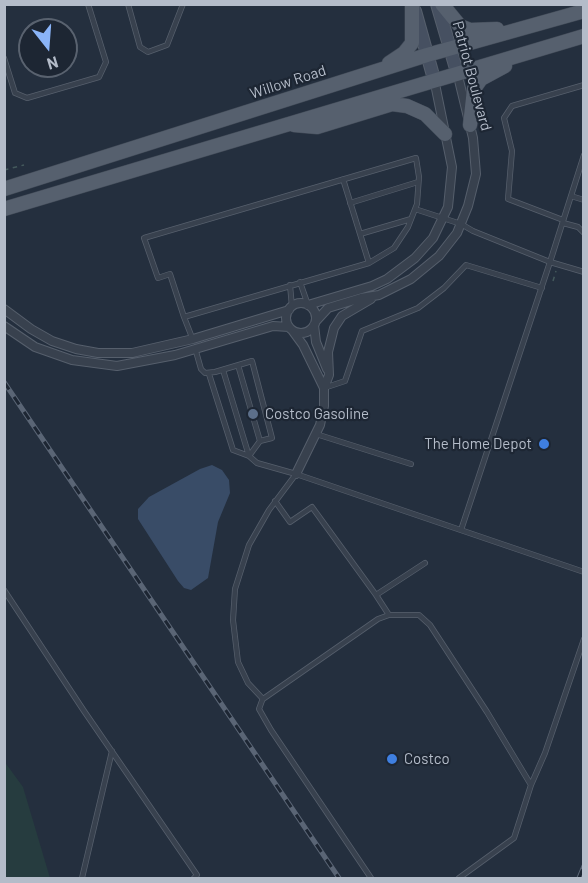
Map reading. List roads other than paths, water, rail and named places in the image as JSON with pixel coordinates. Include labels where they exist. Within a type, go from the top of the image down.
[{"type":"main road","points":[[412,4],[434,79]]},
{"type":"main road","points":[[369,74],[395,60],[412,43],[412,4]]},
{"type":"main road","name":"Patriot Boulevard","points":[[437,4],[458,72]]},
{"type":"main road","points":[[442,4],[460,26],[470,30],[492,30],[580,4]]},
{"type":"main road","name":"Willow Road","points":[[4,189],[427,55],[584,11]]},
{"type":"main road","points":[[4,209],[584,36]]},
{"type":"main road","points":[[470,125],[474,89],[481,79],[492,71],[529,56],[584,41]]},
{"type":"main road","points":[[286,124],[317,127],[392,104],[408,106],[425,114],[445,134]]},
{"type":"street","name":"Patriot Boulevard","points":[[4,326],[35,347],[72,360],[117,366],[152,361],[273,326],[304,333],[328,308],[379,295],[402,284],[424,271],[439,256],[457,233],[468,206],[476,174],[470,125],[458,72]]},
{"type":"street","points":[[4,309],[30,329],[52,341],[76,349],[132,353],[193,339],[300,304],[308,305],[372,286],[397,273],[415,258],[433,237],[448,207],[452,166],[434,79]]},
{"type":"street","points":[[296,474],[316,434],[324,406],[324,388],[329,375],[328,352],[334,328],[342,316],[379,295]]},
{"type":"street","points":[[308,305],[314,312],[316,342],[329,375]]},
{"type":"street","points":[[290,309],[286,318],[290,328],[303,345],[324,388]]},
{"type":"lane","points":[[4,58],[15,93],[27,98],[99,76],[106,62],[88,4]]},
{"type":"lane","points":[[128,4],[140,47],[148,52],[167,45],[183,4]]},
{"type":"lane","points":[[584,85],[512,106],[504,118],[512,151],[508,199],[578,227],[584,233]]},
{"type":"lane","points":[[461,530],[584,155]]},
{"type":"lane","points":[[184,317],[369,263],[394,248],[408,227],[415,209],[418,182],[416,158],[144,238],[158,278],[170,274],[184,317],[193,339],[201,369],[209,374],[252,361],[272,438],[260,441],[249,456]]},
{"type":"lane","points":[[343,179],[369,263]]},
{"type":"lane","points":[[350,203],[418,182]]},
{"type":"lane","points":[[571,196],[584,200]]},
{"type":"lane","points":[[415,209],[461,224],[550,262],[584,272]]},
{"type":"lane","points":[[360,234],[411,219]]},
{"type":"lane","points":[[324,388],[345,381],[362,331],[418,308],[444,288],[466,265],[542,288]]},
{"type":"lane","points":[[300,282],[308,305]]},
{"type":"lane","points":[[290,285],[290,309]]},
{"type":"lane","points":[[238,365],[260,441]]},
{"type":"lane","points":[[223,370],[249,456]]},
{"type":"lane","points":[[209,374],[232,450],[249,456],[262,465],[296,474],[584,572]]},
{"type":"lane","points":[[316,434],[411,464]]},
{"type":"lane","points":[[262,698],[248,683],[238,662],[234,635],[235,589],[249,545],[275,501],[296,474]]},
{"type":"lane","points":[[275,501],[290,522],[312,507],[389,615]]},
{"type":"lane","points":[[376,595],[425,563]]},
{"type":"lane","points":[[4,590],[196,875],[194,879]]},
{"type":"lane","points":[[371,879],[259,709],[262,698],[378,619],[389,615],[419,615],[430,625],[491,717],[531,785]]},
{"type":"lane","points":[[459,879],[514,838],[584,639]]},
{"type":"lane","points":[[82,879],[112,751]]},
{"type":"water","points":[[212,465],[222,470],[229,480],[230,493],[218,522],[208,578],[191,590],[184,588],[178,581],[138,519],[138,509],[149,497],[200,469]]},
{"type":"railway","points":[[4,382],[339,878]]},
{"type":"railway","points":[[579,878],[584,866]]},
{"type":"place","name":"Costco Gasoline","points":[[253,414]]},
{"type":"place","name":"The Home Depot","points":[[544,444]]},
{"type":"place","name":"Costco","points":[[392,759]]}]
